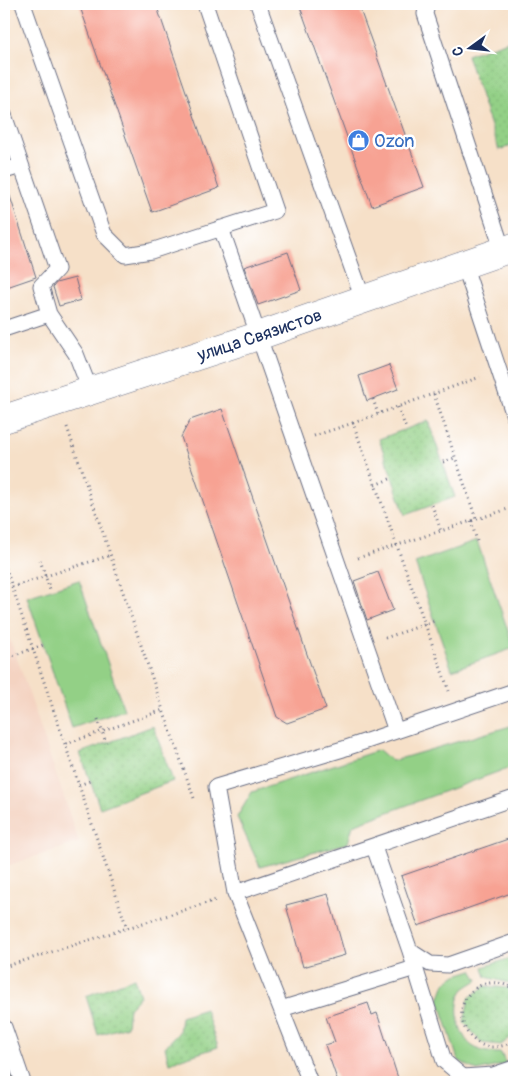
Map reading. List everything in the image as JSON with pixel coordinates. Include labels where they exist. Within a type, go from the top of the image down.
[{"type":"street","name":"улица Связистов","points":[[4,419],[258,336],[509,249]]},
{"type":"lane","points":[[22,4],[104,234],[124,255],[151,251],[274,211],[205,4]]},
{"type":"lane","points":[[258,4],[363,299]]},
{"type":"lane","points":[[427,4],[425,14],[509,249]]},
{"type":"lane","points":[[4,116],[57,269],[41,286],[49,314],[76,354],[90,390]]},
{"type":"lane","points":[[4,172],[21,166]]},
{"type":"lane","points":[[221,228],[396,731]]},
{"type":"lane","points":[[464,264],[514,416]]},
{"type":"lane","points":[[4,328],[49,314]]},
{"type":"lane","points":[[310,1082],[235,894],[216,787],[343,749],[514,691]]},
{"type":"lane","points":[[235,894],[514,798]]},
{"type":"lane","points":[[374,847],[410,951],[444,1060],[463,1077],[493,1076],[514,1068]]},
{"type":"lane","points":[[410,951],[430,964],[448,965],[514,942]]},
{"type":"lane","points":[[281,1009],[415,968]]},
{"type":"lane","points":[[4,1027],[23,1082]]},
{"type":"path","points":[[295,442],[499,370]]},
{"type":"path","points":[[434,394],[476,519]]},
{"type":"path","points":[[373,399],[378,414]]},
{"type":"path","points":[[58,401],[196,803]]},
{"type":"path","points":[[398,407],[406,429]]},
{"type":"path","points":[[353,423],[456,711]]},
{"type":"path","points":[[443,462],[455,458]]},
{"type":"path","points":[[375,484],[392,478]]},
{"type":"path","points":[[432,505],[440,531]]},
{"type":"path","points":[[338,565],[514,507]]},
{"type":"path","points":[[471,521],[477,541]]},
{"type":"path","points":[[12,588],[111,555]]},
{"type":"path","points":[[40,560],[50,590]]},
{"type":"path","points":[[4,563],[128,928]]},
{"type":"path","points":[[366,645],[435,621]]},
{"type":"path","points":[[4,659],[43,645]]},
{"type":"path","points":[[66,744],[163,710]]},
{"type":"path","points":[[98,719],[106,743]]},
{"type":"path","points":[[79,785],[90,781]]},
{"type":"path","points":[[4,967],[235,894]]},
{"type":"path","points":[[514,989],[499,982],[484,983],[471,990],[464,1002],[461,1017],[464,1028],[473,1040],[485,1046],[499,1047],[514,1040]]},
{"type":"shaded area","points":[[4,627],[16,655],[79,842],[4,867]]},
{"type":"green space","points":[[514,39],[514,145],[499,150],[467,55]]},
{"type":"green space","points":[[428,421],[455,497],[405,515],[379,439]]},
{"type":"green space","points":[[477,541],[514,648],[452,670],[415,563]]},
{"type":"green space","points":[[79,580],[124,710],[72,728],[27,597]]},
{"type":"green space","points":[[514,725],[514,766],[353,825],[348,843],[260,867],[237,817],[252,792],[379,750],[392,761]]},
{"type":"green space","points":[[153,726],[173,781],[100,808],[80,753]]},
{"type":"green space","points":[[514,957],[514,987],[509,983],[486,977],[483,967]]},
{"type":"green space","points":[[472,970],[478,980],[464,989],[460,995],[458,1020],[468,1042],[480,1050],[501,1053],[506,1064],[477,1071],[458,1060],[439,1000],[445,983],[456,975]]},
{"type":"green space","points":[[134,978],[140,996],[129,1008],[127,1026],[98,1035],[86,996]]},
{"type":"green space","points":[[485,986],[508,988],[514,995],[514,1035],[501,1045],[482,1043],[464,1022],[469,998]]},
{"type":"green space","points":[[205,1009],[218,1047],[169,1063],[165,1047],[179,1032],[181,1017]]},
{"type":"green space","points":[[5,1058],[13,1082],[4,1082]]},
{"type":"building","points":[[79,4],[156,4],[219,188],[152,212]]},
{"type":"building","points":[[299,4],[358,4],[424,187],[372,206]]},
{"type":"building","points":[[8,190],[36,277],[4,288],[4,191]]},
{"type":"building","points":[[288,252],[301,290],[258,305],[244,267]]},
{"type":"building","points":[[75,278],[81,300],[59,306],[53,287],[56,283]]},
{"type":"building","points":[[389,365],[398,389],[367,401],[359,376]]},
{"type":"building","points":[[222,409],[326,709],[287,723],[277,717],[181,437],[190,420]]},
{"type":"building","points":[[378,572],[393,610],[367,620],[354,581]]},
{"type":"building","points":[[514,837],[514,892],[418,926],[401,876]]},
{"type":"building","points":[[328,894],[345,955],[303,967],[286,905]]},
{"type":"building","points":[[368,1003],[372,1015],[377,1013],[398,1078],[387,1082],[338,1082],[325,1045],[335,1042],[326,1017]]},
{"type":"place","name":"Ozon","points":[[358,141]]}]
